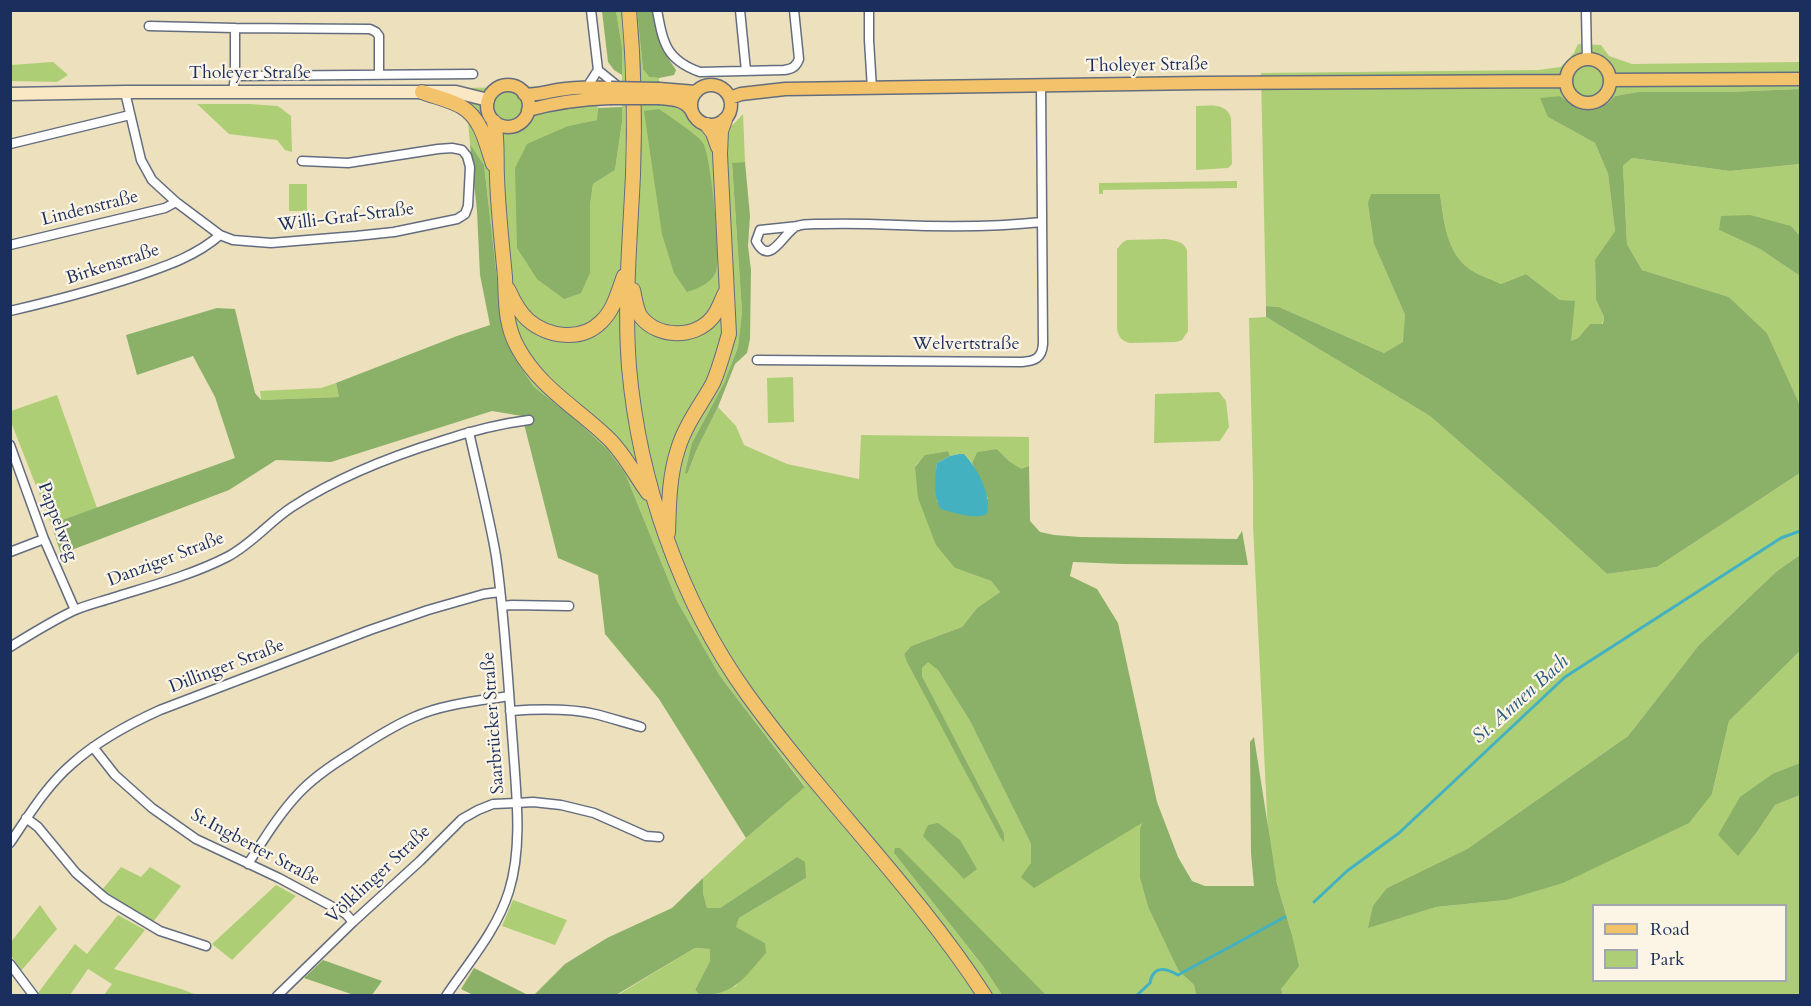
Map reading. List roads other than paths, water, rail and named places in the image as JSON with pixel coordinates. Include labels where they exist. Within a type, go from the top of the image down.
[{"type":"highway","points":[[629,10],[633,55],[634,132],[628,262],[629,367],[637,428],[667,541],[700,614],[746,692],[789,748],[922,908],[967,967],[985,996]]},
{"type":"highway","points":[[422,92],[462,107],[474,117],[481,129],[497,176]]},
{"type":"highway","points":[[667,541],[671,476],[678,448],[688,424],[713,382],[729,334],[720,154],[721,131],[725,120]]},
{"type":"highway","points":[[494,122],[505,305],[516,346],[540,380],[610,440],[655,502]]},
{"type":"highway","points":[[706,125],[713,133],[720,154]]},
{"type":"highway","points":[[497,151],[508,127]]},
{"type":"highway","points":[[505,284],[526,319],[553,333],[576,335],[600,324],[607,316],[615,301],[628,262]]},
{"type":"highway","points":[[628,262],[640,316],[650,325],[664,332],[688,333],[702,327],[712,318],[726,290]]},
{"type":"main road","points":[[1587,58],[1603,64],[1611,80],[1604,97],[1586,103],[1574,98],[1567,88],[1566,81],[1570,68],[1580,60],[1587,58]]},
{"type":"main road","points":[[1611,80],[1800,79]]},
{"type":"main road","name":"Tholeyer Straße","points":[[730,98],[741,94],[785,89],[1566,81]]},
{"type":"main road","points":[[524,94],[537,95],[587,87],[614,91],[696,92],[708,85],[715,85],[726,92],[730,98],[731,112],[720,124],[706,125],[697,120],[687,105],[659,93]]},
{"type":"main road","points":[[501,87],[514,87],[524,94],[528,101],[528,110],[521,123],[508,127],[494,122],[488,112],[488,100],[496,90],[501,87]]},
{"type":"main road","points":[[528,110],[614,91]]},
{"type":"main road","name":"Tholeyer Straße","points":[[10,94],[456,92],[488,100]]},
{"type":"main road","points":[[691,110],[696,92]]},
{"type":"street","points":[[591,10],[598,70],[614,91]]},
{"type":"street","points":[[657,10],[662,38],[667,49],[688,68],[700,72],[792,69],[799,59],[794,10]]},
{"type":"street","points":[[740,10],[746,71]]},
{"type":"street","points":[[869,10],[872,89]]},
{"type":"street","points":[[1587,10],[1587,58]]},
{"type":"street","points":[[149,26],[370,29],[379,36],[379,75]]},
{"type":"street","points":[[233,92],[235,28]]},
{"type":"street","points":[[587,87],[598,70]]},
{"type":"street","points":[[235,76],[473,74]]},
{"type":"street","name":"Welvertstraße","points":[[757,360],[1032,361],[1038,357],[1042,351],[1041,86]]},
{"type":"street","name":"Willi-Graf-Straße","points":[[125,92],[141,160],[159,188],[220,235],[233,240],[271,243],[394,232],[457,219],[465,214],[468,206],[470,167],[467,156],[462,150],[452,148],[348,163],[302,161]]},
{"type":"street","points":[[10,144],[130,115]]},
{"type":"street","name":"Lindenstraße","points":[[10,245],[165,208],[176,202]]},
{"type":"street","points":[[798,226],[771,250],[759,247],[756,241],[760,230],[798,226],[856,222],[976,226],[1042,222]]},
{"type":"street","name":"Birkenstraße","points":[[10,311],[80,293],[172,264],[220,235]]},
{"type":"street","name":"Danziger Straße","points":[[10,647],[75,610],[190,572],[227,556],[249,543],[290,509],[363,468],[500,423],[529,420]]},
{"type":"street","name":"Saarbrücker Straße","points":[[446,996],[483,944],[499,915],[509,891],[514,868],[517,831],[517,803],[502,606],[491,528],[469,432]]},
{"type":"street","name":"Pappelweg","points":[[10,445],[44,539],[75,610]]},
{"type":"street","points":[[10,552],[44,539]]},
{"type":"street","name":"Dillinger Straße","points":[[10,843],[26,818],[59,776],[93,747],[134,722],[370,630],[439,607],[484,594],[500,592]]},
{"type":"street","points":[[502,606],[568,606]]},
{"type":"street","points":[[248,864],[276,820],[299,792],[320,773],[360,747],[416,716],[450,706],[509,696]]},
{"type":"street","points":[[510,711],[567,710],[594,714],[641,727]]},
{"type":"street","name":"St.Ingberter Straße","points":[[93,747],[116,774],[152,808],[196,839],[279,878],[346,914],[353,922]]},
{"type":"street","name":"Völklinger Straße","points":[[278,996],[462,819],[478,810],[493,804],[532,802],[561,805],[594,813],[646,836],[659,837]]},
{"type":"street","points":[[26,818],[38,826],[76,873],[105,897],[160,931],[206,946]]},
{"type":"street","points":[[10,964],[34,996]]},
{"type":"water","points":[[964,454],[969,460],[982,482],[987,498],[987,514],[964,515],[941,509],[938,504],[935,487],[937,463]]},
{"type":"waterway","name":"St. Annen Bach","points":[[1314,902],[1347,871],[1399,833],[1565,677],[1781,538],[1800,531]]},
{"type":"waterway","name":"St. Annen Bach","points":[[1136,996],[1150,983],[1157,971],[1165,970],[1178,975],[1285,917]]}]
